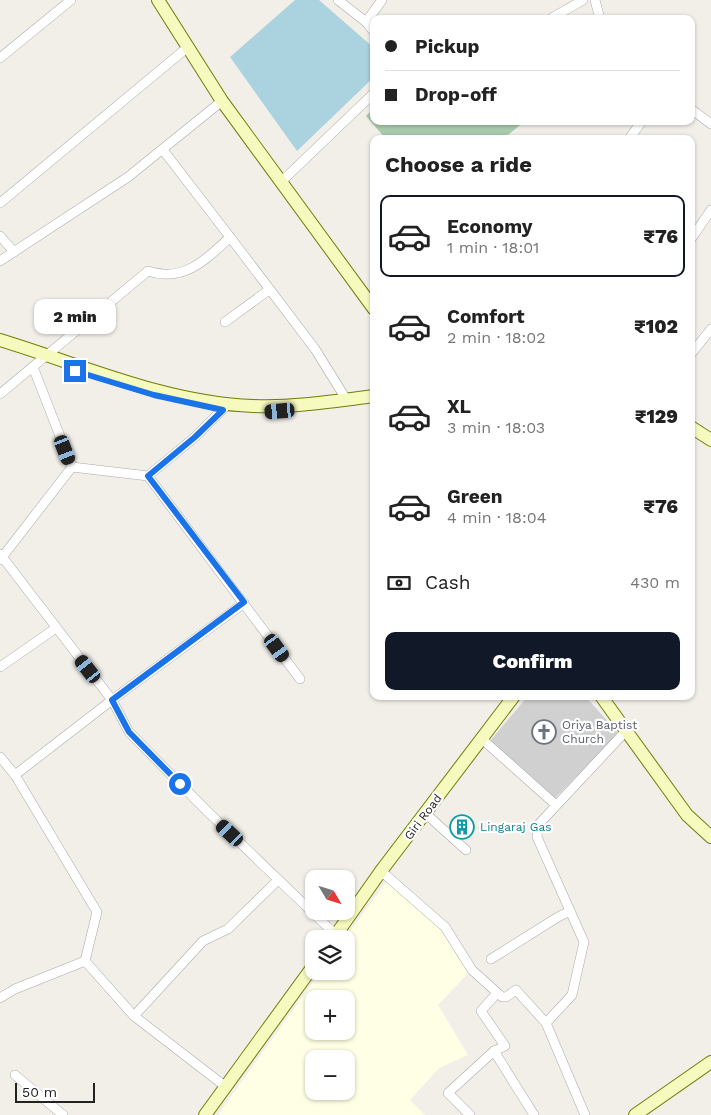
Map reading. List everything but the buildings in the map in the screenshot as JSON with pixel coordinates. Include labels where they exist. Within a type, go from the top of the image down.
[{"type":"main road","points":[[158,0],[222,101],[370,302]]},
{"type":"main road","points":[[0,340],[41,360]]},
{"type":"main road","points":[[0,348],[225,407],[263,412],[370,402]]},
{"type":"main road","points":[[225,407],[262,406],[370,396]]},
{"type":"main road","points":[[695,429],[711,440]]},
{"type":"main road","name":"Giri Road","points":[[339,930],[511,700]]},
{"type":"main road","points":[[604,700],[625,732],[687,815],[711,836]]},
{"type":"main road","points":[[206,1115],[305,977]]},
{"type":"main road","points":[[635,1115],[711,1062]]},
{"type":"street","points":[[0,58],[71,0]]},
{"type":"street","points":[[338,0],[370,27]]},
{"type":"street","points":[[371,15],[382,0]]},
{"type":"street","points":[[557,15],[583,0]]},
{"type":"street","points":[[595,0],[599,15]]},
{"type":"street","points":[[366,22],[370,16]]},
{"type":"street","points":[[0,203],[188,47]]},
{"type":"street","points":[[281,182],[370,97]]},
{"type":"street","points":[[0,261],[128,177],[222,101]]},
{"type":"street","points":[[695,112],[711,124]]},
{"type":"street","points":[[163,150],[316,349],[346,399]]},
{"type":"street","points":[[695,233],[711,210]]},
{"type":"street","points":[[0,236],[14,252]]},
{"type":"street","points":[[0,394],[148,272],[164,276],[188,270],[211,255],[230,237]]},
{"type":"street","points":[[225,322],[270,290]]},
{"type":"street","points":[[695,349],[711,329]]},
{"type":"street","points":[[41,360],[72,467]]},
{"type":"street","points":[[148,476],[195,437],[225,407]]},
{"type":"street","points":[[72,467],[148,476],[300,679]]},
{"type":"street","points":[[72,467],[1,557],[112,700],[129,732],[327,930]]},
{"type":"street","points":[[15,775],[244,602]]},
{"type":"street","points":[[0,667],[56,628]]},
{"type":"street","points":[[546,1023],[572,995],[579,972],[584,942],[537,837],[538,825],[625,732]]},
{"type":"street","points":[[482,739],[556,805]]},
{"type":"street","points":[[0,757],[15,775],[97,912],[85,960]]},
{"type":"street","points":[[425,813],[466,850]]},
{"type":"street","points":[[382,871],[445,928],[472,970],[497,993],[506,997],[516,990],[546,1023],[586,1115]]},
{"type":"street","points":[[134,1016],[203,941],[228,929],[278,880]]},
{"type":"street","points":[[491,959],[558,917],[570,912]]},
{"type":"street","points":[[0,998],[85,960]]},
{"type":"street","points":[[85,960],[134,1016],[226,1087]]},
{"type":"street","points":[[470,1115],[448,1093],[494,1051],[505,1046],[480,1012],[497,993]]},
{"type":"street","points":[[494,1051],[534,1115]]},
{"type":"street","points":[[14,1075],[63,1115]]},
{"type":"shaded area","points":[[370,112],[370,121],[366,116]]},
{"type":"shaded area","points":[[374,125],[520,125],[508,135],[383,135]]},
{"type":"shaded area","points":[[525,700],[589,700],[619,734],[554,799],[490,741]]},
{"type":"shaded area","points":[[388,880],[444,930],[470,971],[438,1005],[468,1055],[439,1068],[410,1100],[425,1115],[218,1115],[305,993],[305,1040],[355,1040],[355,990],[307,990],[315,980],[355,980],[355,930],[351,930]]},
{"type":"water","points":[[295,0],[319,0],[370,45],[370,81],[297,151],[230,57]]},
{"type":"place","name":"Oriya Baptist Church","points":[[544,732]]},
{"type":"place","name":"Lingaraj Gas","points":[[462,827]]},
{"type":"route","points":[[75,371],[187,404],[223,410],[195,437],[148,476],[244,602],[112,700],[129,732],[180,784]]}]
